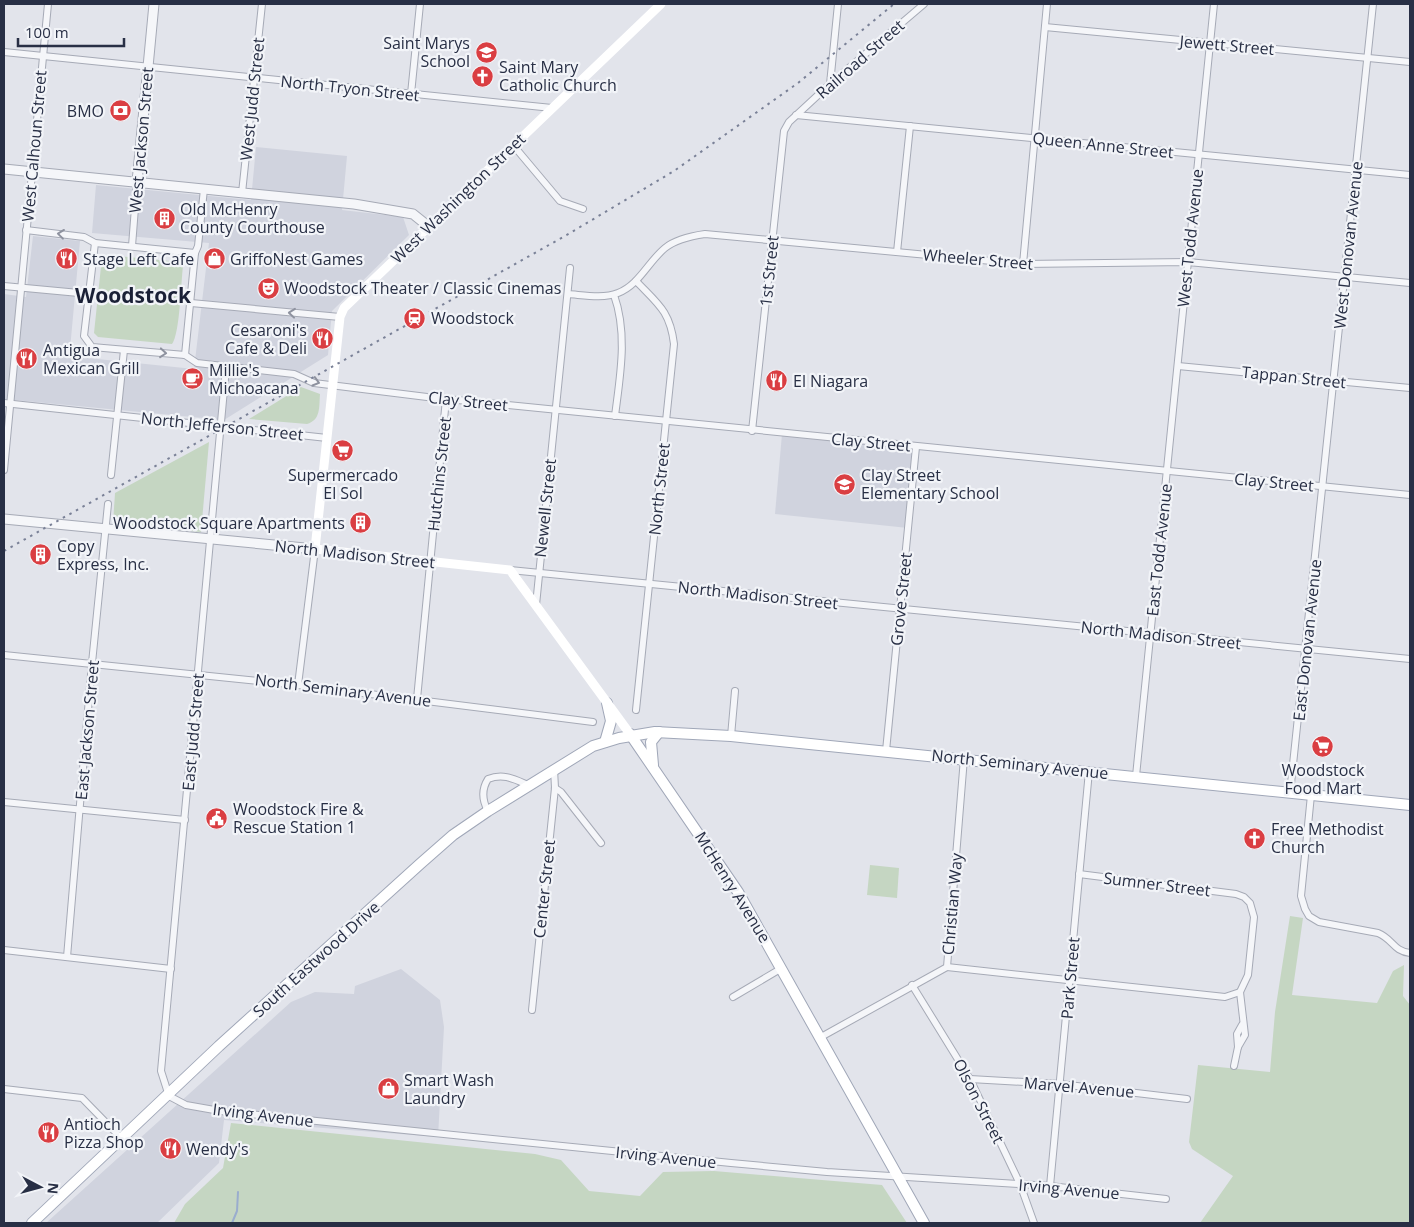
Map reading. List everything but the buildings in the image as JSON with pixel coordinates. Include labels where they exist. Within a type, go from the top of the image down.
[{"type":"main road","name":"West Washington Street","points":[[315,549],[340,318],[344,308],[661,4]]},
{"type":"main road","name":"North Madison Street","points":[[315,549],[510,570]]},
{"type":"main road","name":"McHenry Avenue","points":[[510,570],[630,734],[738,892],[924,1223]]},
{"type":"main road","points":[[605,742],[611,721],[607,703]]},
{"type":"main road","points":[[654,768],[651,742],[659,732]]},
{"type":"main road","name":"North Seminary Avenue","points":[[630,734],[659,732],[731,736],[964,758],[1410,805]]},
{"type":"main road","name":"South Eastwood Drive","points":[[32,1223],[121,1138],[169,1096],[219,1046],[453,835],[528,785],[593,746],[630,734]]},
{"type":"street","name":"West Calhoun Street","points":[[4,470],[6,404],[21,288],[48,4]]},
{"type":"street","name":"West Jackson Street","points":[[132,246],[154,4]]},
{"type":"street","name":"West Judd Street","points":[[242,193],[262,4]]},
{"type":"street","points":[[411,94],[420,4]]},
{"type":"street","points":[[830,84],[838,4]]},
{"type":"street","name":"Railroad Street","points":[[796,115],[924,4]]},
{"type":"street","points":[[1023,264],[1047,4]]},
{"type":"street","name":"West Todd Avenue","points":[[1167,472],[1214,4]]},
{"type":"street","name":"West Donovan Avenue","points":[[1323,487],[1373,4]]},
{"type":"street","name":"Jewett Street","points":[[1045,27],[1410,62]]},
{"type":"street","name":"North Tryon Street","points":[[4,52],[552,108]]},
{"type":"street","name":"Queen Anne Street","points":[[796,115],[1410,175]]},
{"type":"street","name":"1st Street","points":[[752,431],[784,131],[796,115]]},
{"type":"street","points":[[897,252],[910,126]]},
{"type":"street","points":[[514,145],[560,201],[583,209]]},
{"type":"street","points":[[4,169],[354,204],[413,214],[428,226]]},
{"type":"street","points":[[185,355],[195,252],[198,246],[204,189]]},
{"type":"street","points":[[26,230],[84,237],[95,243],[195,252]]},
{"type":"street","name":"Wheeler Street","points":[[614,295],[636,281],[666,248],[687,237],[704,234],[1023,264],[1188,262],[1410,283]]},
{"type":"street","points":[[88,303],[95,243]]},
{"type":"street","name":"Newell Street","points":[[536,605],[570,268]]},
{"type":"street","name":"North Street","points":[[636,281],[658,301],[668,316],[673,331],[674,344],[636,710]]},
{"type":"street","points":[[79,293],[90,284]]},
{"type":"street","points":[[4,286],[79,293],[88,303]]},
{"type":"street","points":[[568,294],[614,295],[622,331],[623,346],[615,416]]},
{"type":"street","points":[[191,302],[340,318]]},
{"type":"street","name":"Clay Street","points":[[88,303],[84,336],[92,347],[185,355],[197,363],[226,368],[294,374],[314,383],[333,386],[752,431],[1410,495]]},
{"type":"street","points":[[111,475],[124,350]]},
{"type":"street","name":"Tappan Street","points":[[1178,366],[1410,388]]},
{"type":"street","name":"East Judd Street","points":[[169,1096],[161,1071],[226,368]]},
{"type":"street","name":"Hutchins Street","points":[[417,699],[446,399]]},
{"type":"street","name":"North Jefferson Street","points":[[6,404],[118,414],[327,438]]},
{"type":"street","name":"Grove Street","points":[[886,751],[916,446]]},
{"type":"street","name":"East Todd Avenue","points":[[1136,776],[1167,472]]},
{"type":"street","name":"East Donovan Avenue","points":[[1290,793],[1323,487]]},
{"type":"street","name":"East Jackson Street","points":[[68,957],[92,663],[108,504]]},
{"type":"street","name":"North Madison Street","points":[[4,519],[315,549]]},
{"type":"street","points":[[298,685],[315,549]]},
{"type":"street","name":"North Madison Street","points":[[510,570],[1410,659]]},
{"type":"street","name":"North Seminary Avenue","points":[[4,655],[298,685],[593,722]]},
{"type":"street","points":[[731,736],[735,691]]},
{"type":"street","name":"Christian Way","points":[[821,1037],[947,967],[964,758]]},
{"type":"street","name":"Center Street","points":[[532,1010],[555,788],[554,769]]},
{"type":"street","name":"Park Street","points":[[1050,1186],[1089,771]]},
{"type":"street","points":[[488,811],[483,795],[484,785],[488,779],[500,776],[508,777],[528,785]]},
{"type":"street","points":[[555,788],[561,792],[601,843]]},
{"type":"street","points":[[1311,795],[1301,896],[1309,916],[1319,922],[1378,933],[1386,937],[1398,950],[1410,953]]},
{"type":"street","points":[[4,802],[185,820]]},
{"type":"street","name":"Sumner Street","points":[[1079,874],[1236,894],[1244,897],[1250,903],[1254,917],[1248,975],[1240,992]]},
{"type":"street","points":[[4,950],[171,969]]},
{"type":"street","points":[[947,967],[1225,997],[1232,997],[1240,992],[1242,1025],[1245,1036],[1238,1047],[1234,1066]]},
{"type":"street","points":[[733,997],[782,968]]},
{"type":"street","name":"Olson Street","points":[[912,985],[970,1079],[1020,1184],[1034,1223]]},
{"type":"street","name":"Marvel Avenue","points":[[970,1079],[1060,1084],[1187,1099]]},
{"type":"street","points":[[4,1089],[82,1098],[121,1138]]},
{"type":"street","name":"Irving Avenue","points":[[169,1096],[186,1105],[279,1117],[731,1163],[899,1177],[1050,1186],[1166,1199]]},
{"type":"shaded area","points":[[256,147],[347,156],[342,210],[403,217],[409,235],[332,311],[328,355],[224,420],[4,399],[4,294],[26,297],[33,236],[80,241],[70,349],[78,357],[194,369],[209,243],[92,233],[96,185],[251,200]]},
{"type":"shaded area","name":"Clay Street Elementary School","points":[[782,434],[916,447],[908,528],[775,514]]},
{"type":"shaded area","points":[[401,969],[440,1000],[444,1027],[438,1137],[224,1120],[219,1163],[157,1223],[46,1223],[291,1002],[315,992],[354,994],[355,986]]},
{"type":"green space","points":[[107,255],[180,262],[183,266],[177,330],[172,344],[98,337],[94,333],[102,257]]},
{"type":"green space","points":[[301,387],[320,394],[317,416],[312,422],[307,424],[249,419]]},
{"type":"green space","points":[[209,442],[201,532],[113,524],[115,493]]},
{"type":"green space","points":[[870,865],[899,868],[897,898],[867,895]]},
{"type":"green space","points":[[1290,916],[1303,918],[1292,995],[1377,1003],[1393,971],[1404,965],[1403,996],[1410,1005],[1410,1223],[1200,1223],[1233,1176],[1192,1149],[1189,1142],[1198,1065],[1270,1072],[1275,1012]]},
{"type":"green space","points":[[231,1123],[535,1154],[561,1160],[589,1191],[640,1196],[663,1172],[714,1171],[882,1185],[907,1223],[174,1223],[185,1204],[223,1168]]},
{"type":"waterway","points":[[232,1223],[237,1211],[238,1192]]},
{"type":"railway","points":[[4,551],[565,236],[674,171],[798,83],[894,4]]},
{"type":"place","name":"Saint Marys School","points":[[486,52]]},
{"type":"place","name":"Saint Mary Catholic Church","points":[[483,76]]},
{"type":"place","name":"BMO","points":[[120,111]]},
{"type":"place","name":"Old McHenry County Courthouse","points":[[164,218]]},
{"type":"place","name":"Stage Left Cafe","points":[[67,259]]},
{"type":"place","name":"GriffoNest Games","points":[[214,259]]},
{"type":"place","name":"Woodstock Theater / Classic Cinemas","points":[[268,288]]},
{"type":"place","name":"Woodstock","points":[[415,318]]},
{"type":"place","name":"Cesaroni's Cafe & Deli","points":[[323,339]]},
{"type":"place","name":"Antigua Mexican Grill","points":[[27,359]]},
{"type":"place","name":"Millie's Michoacana","points":[[193,379]]},
{"type":"place","name":"El Niagara","points":[[777,381]]},
{"type":"place","name":"Supermercado El Sol","points":[[343,451]]},
{"type":"place","name":"Clay Street Elementary School","points":[[845,484]]},
{"type":"place","name":"Woodstock Square Apartments","points":[[361,523]]},
{"type":"place","name":"Copy Express, Inc.","points":[[41,555]]},
{"type":"place","name":"Woodstock Food Mart","points":[[1323,746]]},
{"type":"place","name":"Woodstock Fire & Rescue Station 1","points":[[217,818]]},
{"type":"place","name":"Free Methodist Church","points":[[1255,838]]},
{"type":"place","name":"Smart Wash Laundry","points":[[388,1089]]},
{"type":"place","name":"Antioch Pizza Shop","points":[[48,1133]]},
{"type":"place","name":"Wendy's","points":[[170,1149]]},
{"type":"district","name":"Woodstock","points":[[133,296]]}]
